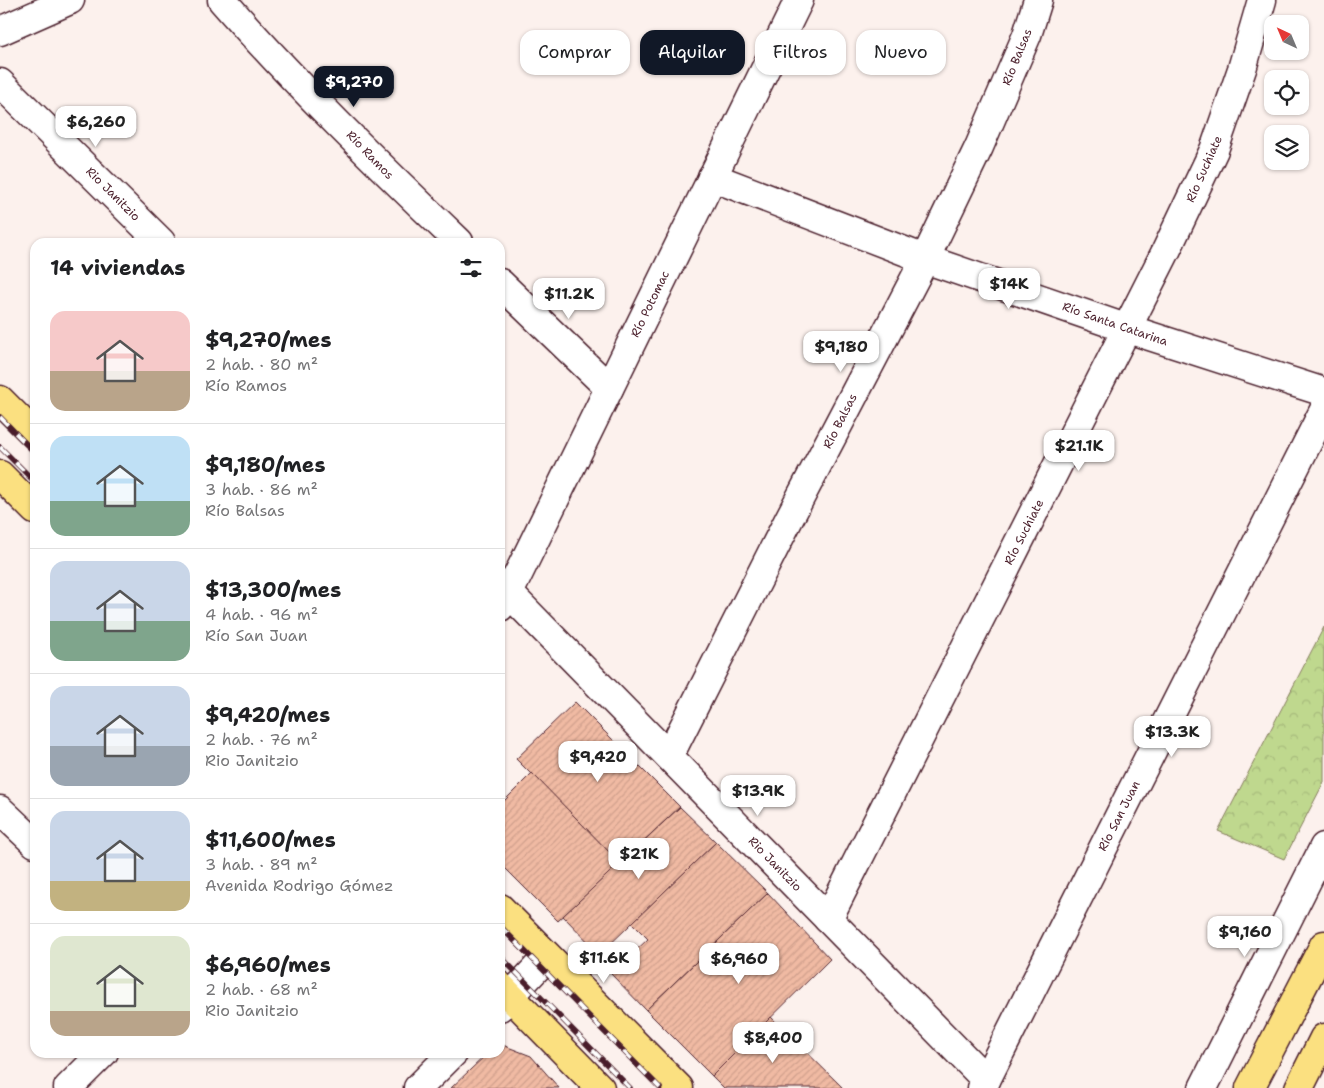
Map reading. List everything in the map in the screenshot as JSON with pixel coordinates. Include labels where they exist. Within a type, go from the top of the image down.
[{"type":"main road","points":[[0,400],[30,431]]},
{"type":"main road","points":[[0,475],[30,505]]},
{"type":"main road","points":[[505,913],[679,1088]]},
{"type":"main road","points":[[1250,1088],[1324,945]]},
{"type":"main road","points":[[505,998],[600,1088]]},
{"type":"main road","points":[[1298,1088],[1324,1038]]},
{"type":"street","points":[[0,31],[70,0]]},
{"type":"street","name":"Río Ramos","points":[[222,0],[246,28],[377,163],[455,238]]},
{"type":"street","name":"Río Potomac","points":[[505,590],[608,388],[799,0]]},
{"type":"street","name":"Río Balsas","points":[[669,756],[980,147],[1027,35],[1038,0]]},
{"type":"street","name":"Río Suchiate","points":[[828,919],[1128,329],[1214,150],[1242,69],[1262,0]]},
{"type":"street","name":"Rio Janitzio","points":[[0,83],[157,238]]},
{"type":"street","name":"Río Santa Catarina","points":[[712,177],[924,259],[1128,329],[1324,392]]},
{"type":"street","points":[[505,288],[608,388]]},
{"type":"street","name":"Río San Juan","points":[[984,1084],[1324,410]]},
{"type":"street","name":"Rio Janitzio","points":[[505,596],[669,756],[828,919],[984,1084]]},
{"type":"street","points":[[0,810],[30,838]]},
{"type":"street","points":[[1203,1088],[1324,847]]},
{"type":"street","points":[[505,994],[547,957]]},
{"type":"street","points":[[68,1088],[98,1058]]},
{"type":"street","points":[[418,1088],[448,1058]]},
{"type":"green space","points":[[1324,627],[1324,782],[1284,859],[1218,831]]},
{"type":"building","points":[[575,702],[680,807],[620,863],[516,759]]},
{"type":"building","points":[[532,773],[620,863],[558,921],[505,868],[505,800]]},
{"type":"building","points":[[680,807],[716,842],[600,954],[563,916]]},
{"type":"building","points":[[716,842],[768,893],[646,1010],[611,974],[648,939],[632,923]]},
{"type":"building","points":[[768,893],[830,959],[712,1076],[646,1010]]},
{"type":"building","points":[[771,1017],[843,1088],[724,1088],[712,1076]]},
{"type":"building","points":[[505,1046],[531,1056],[559,1088],[451,1088],[483,1058],[505,1058]]},
{"type":"railway","points":[[0,417],[30,448]]},
{"type":"railway","points":[[0,447],[30,477]]},
{"type":"railway","points":[[505,931],[660,1088]]},
{"type":"railway","points":[[505,961],[630,1088]]}]
